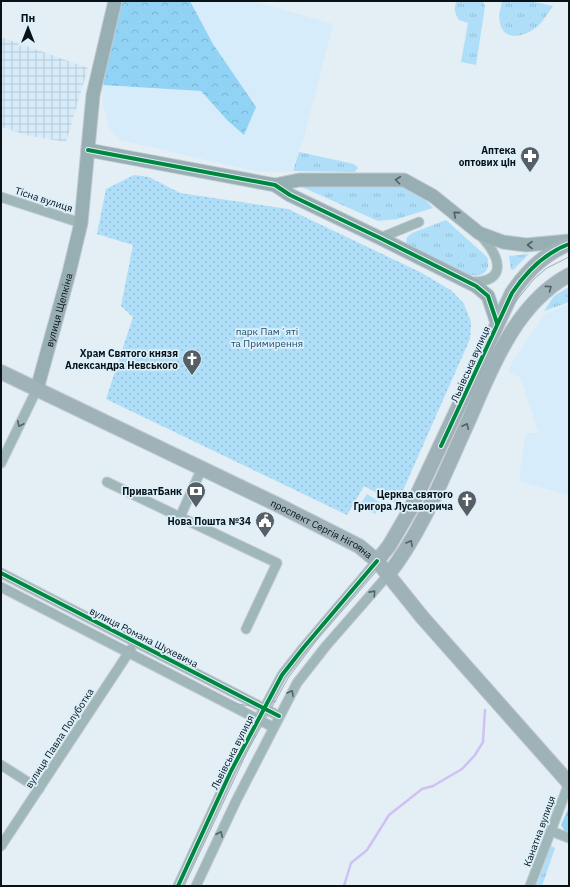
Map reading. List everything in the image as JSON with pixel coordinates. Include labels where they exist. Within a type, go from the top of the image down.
[{"type":"main road","name":"Львівська вулиця","points":[[377,561],[389,546],[410,510],[512,294],[527,273],[545,258],[569,244]]},
{"type":"main road","points":[[388,575],[398,562],[427,513],[482,389],[501,351],[532,305],[549,288],[569,275]]},
{"type":"main road","points":[[488,345],[501,351]]},
{"type":"main road","name":"проспект Сергія Нігояна","points":[[1,372],[349,540],[377,561],[432,628],[569,783]]},
{"type":"street","name":"вулиця Щепкіна","points":[[1,463],[37,389],[69,273],[81,223],[96,77],[115,1]]},
{"type":"street","points":[[88,150],[275,185],[299,180],[404,180],[433,196],[478,233],[494,250],[498,262],[495,273],[486,281],[468,282]]},
{"type":"street","points":[[275,185],[290,195],[380,238],[480,289],[488,296],[497,323]]},
{"type":"street","name":"Тісна вулиця","points":[[1,197],[81,223]]},
{"type":"street","points":[[380,238],[419,222]]},
{"type":"street","points":[[478,233],[503,242],[526,245],[569,241]]},
{"type":"street","points":[[180,516],[202,468]]},
{"type":"street","points":[[107,482],[277,563],[246,629]]},
{"type":"street","name":"Львівська вулиця","points":[[178,886],[216,802],[257,720],[282,675],[377,561]]},
{"type":"street","name":"вулиця Романа Шухевича","points":[[1,573],[279,716]]},
{"type":"street","points":[[196,886],[236,801],[297,683],[316,657],[388,575]]},
{"type":"street","name":"вулиця Романа Шухевича","points":[[1,587],[129,652],[273,728]]},
{"type":"street","name":"вулиця Павла Полуботка","points":[[1,846],[135,642]]},
{"type":"street","points":[[1,765],[39,790]]},
{"type":"street","name":"Канатна вулиця","points":[[530,886],[569,783]]},
{"type":"street","points":[[551,831],[569,838]]},
{"type":"shaded area","points":[[190,1],[253,1],[333,24],[303,141],[291,172],[258,172],[121,140],[109,128],[103,104],[103,85],[201,91],[227,120],[213,44]]},
{"type":"shaded area","points":[[1,37],[88,68],[66,142],[30,136],[1,127]]},
{"type":"shaded area","points":[[569,304],[569,495],[519,481],[526,433],[539,433],[520,377],[509,373],[512,363],[544,315]]},
{"type":"green space","points":[[123,1],[190,1],[213,44],[256,107],[244,135],[227,120],[201,91],[103,85],[116,22]]},
{"type":"green space","points":[[457,1],[483,1],[485,6],[476,65],[461,62],[468,23],[459,20],[456,15],[455,9]]},
{"type":"green space","points":[[502,1],[530,1],[553,6],[538,26],[528,33],[516,36],[506,33],[502,29],[499,15]]},
{"type":"green space","points":[[299,152],[354,164],[358,168],[355,172],[293,171]]},
{"type":"green space","name":"парк Памʼяті та Примирення","points":[[134,175],[149,177],[180,193],[288,209],[422,273],[452,291],[464,304],[471,322],[470,339],[397,504],[364,486],[347,515],[106,399],[133,317],[121,306],[133,245],[97,234],[106,189]]},
{"type":"green space","points":[[302,187],[402,187],[419,195],[433,208],[397,219],[378,221]]},
{"type":"green space","points":[[446,220],[487,257],[488,265],[485,272],[479,275],[470,275],[459,272],[424,255],[408,246],[406,243],[407,237],[412,233]]},
{"type":"green space","points":[[529,254],[513,270],[511,270],[509,256]]},
{"type":"green space","points":[[569,287],[569,302],[544,311],[554,296]]},
{"type":"green space","points":[[367,494],[381,503],[375,514],[360,505]]},
{"type":"green space","points":[[569,807],[569,832],[565,831],[561,825]]},
{"type":"green space","points":[[551,846],[555,848],[542,886],[536,886]]},
{"type":"waterway","points":[[344,886],[351,863],[367,850],[389,815],[422,789],[433,786],[462,769],[475,755],[483,742],[485,710]]},
{"type":"tram line","points":[[184,886],[247,752],[288,678],[316,641],[381,566],[398,542],[424,495],[512,306],[534,279],[547,268],[569,257]]},
{"type":"tram line","points":[[1,583],[237,704],[258,707],[276,701]]},
{"type":"tram line","points":[[242,704],[252,720],[255,737]]},
{"type":"cycle path","points":[[88,150],[275,185],[290,195],[476,286],[488,296],[497,323]]},
{"type":"cycle path","points":[[441,446],[512,293],[523,278],[537,264],[552,252],[569,244]]},
{"type":"cycle path","points":[[178,886],[231,771],[282,675],[377,561]]},
{"type":"cycle path","points":[[1,573],[279,716]]},
{"type":"place","name":"Аптека оптових цін","points":[[530,173]]},
{"type":"place","name":"Храм Святого князя Александра Невського","points":[[192,376]]},
{"type":"place","name":"ПриватБанк","points":[[196,508]]},
{"type":"place","name":"Церква святого Григора Лусаворича","points":[[467,517]]},
{"type":"place","name":"Нова Пошта №34","points":[[265,538]]}]
